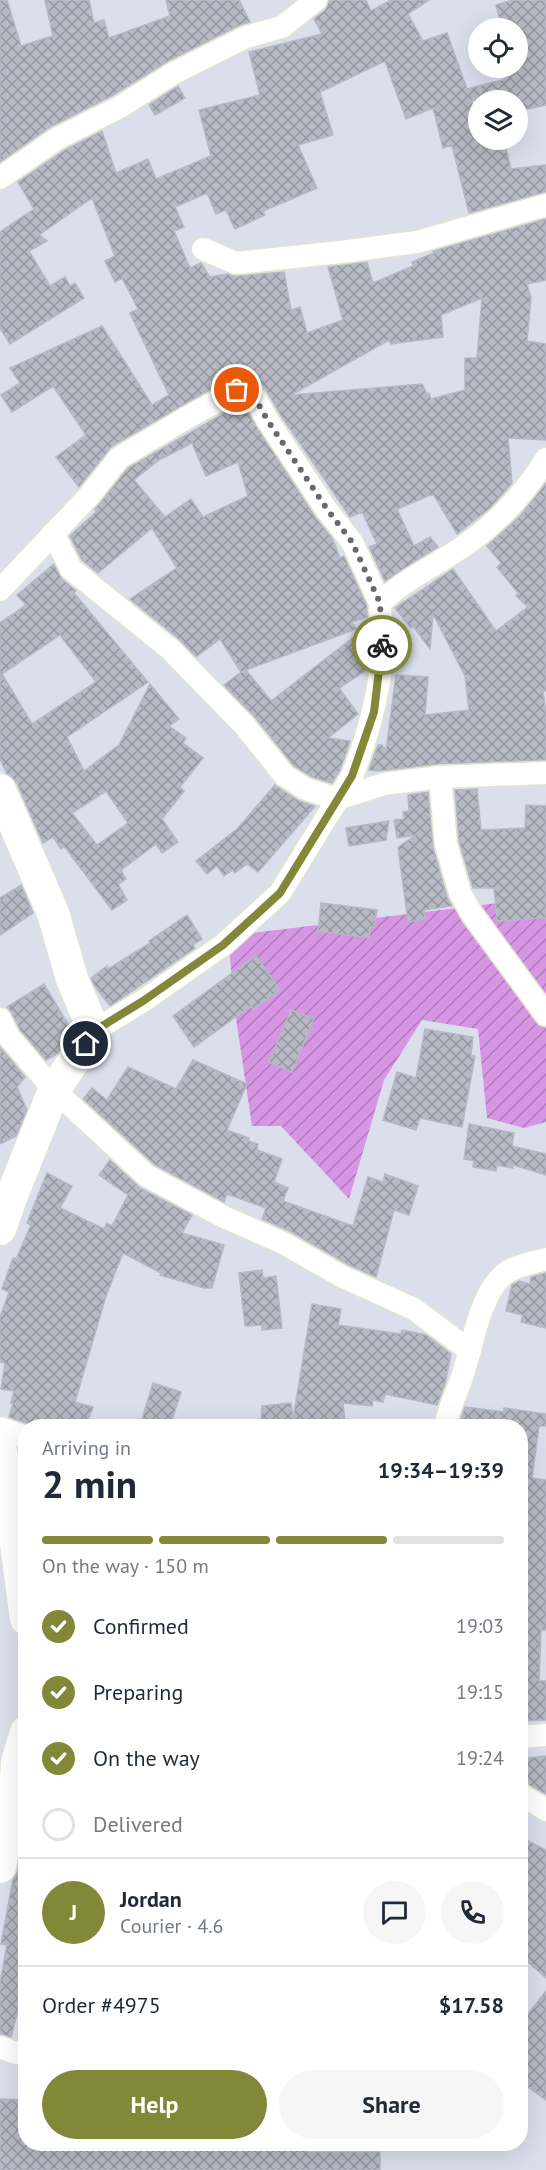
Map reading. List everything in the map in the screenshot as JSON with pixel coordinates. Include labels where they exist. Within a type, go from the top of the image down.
[{"type":"street","points":[[0,178],[58,138],[120,107],[174,73],[246,37],[282,27],[316,0]]},
{"type":"street","points":[[203,249],[236,263],[341,252],[417,242],[546,205]]},
{"type":"street","points":[[0,590],[90,495],[119,458],[188,417],[237,390],[246,388],[252,393],[327,509],[352,542],[380,603],[382,653],[374,712],[352,776],[280,893],[223,945],[143,1001],[94,1031],[54,1090],[0,1229]]},
{"type":"street","points":[[380,603],[426,569],[476,537],[520,495],[546,459]]},
{"type":"street","points":[[53,533],[71,569],[170,649],[244,725],[285,776],[306,789],[337,800],[384,784],[440,777],[546,773]]},
{"type":"street","points":[[440,777],[446,844],[460,893],[472,914],[546,1015]]},
{"type":"street","points":[[0,790],[53,913],[72,979],[94,1031]]},
{"type":"street","points":[[0,1019],[9,1037],[54,1090],[147,1176],[224,1217],[283,1244],[343,1277],[414,1309],[470,1351]]},
{"type":"street","points":[[447,1419],[489,1293],[504,1274],[546,1259]]},
{"type":"street","points":[[0,1428],[18,1434]]},
{"type":"street","points":[[0,1447],[7,1476],[18,1559]]},
{"type":"street","points":[[528,1736],[546,1735]]},
{"type":"street","points":[[0,1867],[16,1778],[17,1749]]},
{"type":"street","points":[[528,1799],[546,1810]]},
{"type":"street","points":[[0,2047],[18,2052]]},
{"type":"shaded area","points":[[546,897],[546,1122],[524,1128],[487,1118],[478,1029],[422,1020],[384,1080],[349,1199],[281,1126],[252,1126],[235,1012],[228,936]]},
{"type":"building","points":[[0,0],[7,0],[21,46],[53,36],[45,0],[89,0],[94,23],[104,20],[109,38],[170,16],[166,0],[239,0],[250,22],[168,61],[113,95],[50,127],[0,162]]},
{"type":"building","points":[[329,0],[366,0],[371,11],[391,0],[429,0],[408,14],[423,41],[447,33],[467,89],[506,78],[528,78],[528,18],[499,18],[496,5],[513,0],[546,0],[546,105],[528,109],[528,90],[468,90],[468,150],[506,150],[511,169],[546,165],[546,192],[469,213],[452,145],[443,148],[433,108],[406,119],[385,61],[320,92],[333,135],[298,145],[317,188],[263,211],[265,215],[235,229],[226,210],[216,214],[207,193],[175,207],[184,227],[174,231],[190,268],[201,263],[210,277],[227,274],[237,276],[284,272],[291,310],[300,307],[307,333],[343,320],[328,267],[367,262],[373,283],[413,266],[412,262],[434,253],[433,251],[546,219],[546,280],[527,284],[531,298],[527,341],[546,344],[546,440],[508,438],[512,483],[490,508],[457,534],[433,494],[397,509],[414,546],[430,537],[438,547],[385,581],[369,547],[377,544],[362,512],[350,517],[280,414],[264,386],[253,378],[245,376],[230,378],[112,446],[79,487],[56,457],[86,435],[53,386],[12,412],[1,395],[20,383],[10,368],[102,326],[152,405],[169,395],[130,313],[138,309],[122,278],[115,282],[105,261],[115,256],[92,198],[39,235],[47,241],[29,251],[50,286],[65,277],[70,286],[75,283],[84,298],[10,344],[0,328],[0,232],[34,209],[18,182],[65,150],[102,131],[116,173],[148,159],[156,179],[211,156],[199,110],[260,95],[249,52],[322,34],[314,19],[325,10]],"holes":[[[482,298],[477,358],[465,358],[465,390],[431,399],[422,384],[291,395],[389,340],[391,344],[443,337],[441,315]]]},
{"type":"building","points":[[178,86],[185,98],[155,115],[149,105]]},
{"type":"building","points":[[242,403],[315,517],[332,538],[340,558],[344,556],[367,606],[367,617],[352,622],[356,629],[246,670],[271,701],[359,633],[369,648],[367,670],[339,688],[358,714],[328,738],[350,741],[340,770],[332,783],[312,777],[294,766],[254,716],[224,685],[241,672],[220,639],[196,657],[179,639],[130,599],[177,568],[152,528],[98,573],[82,560],[70,536],[96,512],[95,509],[128,468]],"holes":[[[192,443],[206,476],[238,462],[248,496],[203,517],[191,499],[165,517],[134,480],[159,460]]]},
{"type":"building","points":[[546,483],[546,691],[543,691],[546,713],[546,760],[439,764],[379,771],[369,770],[378,745],[382,745],[386,750],[396,675],[428,677],[425,715],[469,710],[465,676],[433,614],[430,649],[413,626],[411,628],[395,608],[453,569],[496,631],[528,607],[516,596],[518,593],[497,567],[501,563],[487,546],[520,516]]},
{"type":"building","points":[[54,564],[62,579],[76,591],[74,593],[148,682],[67,737],[84,771],[119,745],[150,684],[179,719],[169,726],[186,738],[183,743],[203,758],[180,787],[184,791],[162,819],[178,842],[162,853],[156,844],[121,870],[126,879],[118,884],[127,900],[112,910],[64,846],[61,849],[53,837],[43,843],[17,783],[7,774],[0,759],[0,623],[26,605],[17,595]],"holes":[[[60,635],[96,682],[32,724],[2,674]],[[106,791],[128,823],[97,845],[72,813]]]},
{"type":"building","points":[[275,785],[299,801],[315,806],[258,872],[247,864],[235,873],[233,870],[224,876],[217,866],[207,874],[196,861],[237,829]]},
{"type":"building","points":[[477,789],[481,830],[525,828],[526,805],[546,806],[546,918],[497,921],[494,888],[473,888],[459,842],[455,790]]},
{"type":"building","points":[[428,792],[433,848],[447,897],[452,906],[424,910],[425,919],[408,922],[398,847],[416,835],[397,838],[394,820],[404,819],[403,812],[409,811],[408,795]]},
{"type":"building","points":[[389,821],[386,840],[349,846],[346,828]]},
{"type":"building","points":[[21,885],[33,913],[0,935],[0,898]]},
{"type":"building","points":[[321,903],[377,910],[374,927],[370,927],[369,938],[318,931]]},
{"type":"building","points":[[187,915],[202,939],[193,945],[195,948],[110,1006],[91,978],[107,966],[108,969],[150,943],[149,941]]},
{"type":"building","points":[[256,956],[280,990],[253,1009],[251,1006],[194,1047],[173,1016]]},
{"type":"building","points":[[44,984],[72,1031],[57,1054],[46,1060],[20,1030],[7,1007]]},
{"type":"building","points":[[291,1010],[314,1019],[292,1072],[269,1062]]},
{"type":"building","points":[[425,1029],[473,1037],[471,1055],[475,1056],[462,1127],[420,1118],[416,1130],[383,1120],[397,1072],[416,1078]]},
{"type":"building","points":[[0,1047],[25,1077],[17,1087],[27,1110],[16,1136],[0,1144]]},
{"type":"building","points":[[193,1060],[247,1084],[227,1130],[258,1144],[257,1150],[282,1159],[274,1182],[288,1188],[283,1201],[353,1226],[368,1177],[383,1182],[385,1174],[418,1186],[409,1215],[394,1210],[376,1277],[349,1265],[290,1231],[262,1219],[266,1208],[227,1194],[224,1202],[155,1165],[83,1099],[92,1088],[107,1100],[128,1067],[176,1089]]},
{"type":"building","points":[[469,1124],[514,1133],[512,1146],[546,1154],[546,1175],[513,1165],[513,1168],[497,1165],[496,1171],[473,1167],[474,1161],[464,1159]]},
{"type":"building","points":[[110,1160],[140,1188],[192,1215],[182,1233],[224,1245],[212,1288],[204,1288],[160,1275],[161,1273],[123,1253],[106,1296],[75,1402],[93,1407],[89,1419],[18,1420],[9,1417],[14,1391],[1,1389],[5,1363],[0,1362],[0,1317],[9,1292],[2,1289],[13,1258],[16,1259],[31,1225],[27,1223],[47,1173],[72,1186],[60,1208],[104,1229],[107,1223],[112,1226],[128,1195],[99,1175]]},
{"type":"building","points":[[262,1270],[263,1278],[276,1276],[282,1328],[262,1330],[262,1325],[245,1326],[239,1273]]},
{"type":"building","points":[[546,1273],[546,1328],[521,1322],[523,1315],[506,1311],[512,1285],[519,1281],[530,1284],[531,1277]]},
{"type":"building","points":[[312,1304],[341,1309],[338,1325],[401,1334],[402,1330],[426,1335],[451,1354],[445,1384],[437,1405],[385,1394],[383,1402],[373,1400],[372,1406],[343,1403],[345,1419],[293,1419]]},
{"type":"building","points":[[153,1383],[181,1392],[172,1419],[142,1419]]},
{"type":"building","points":[[291,1403],[293,1419],[261,1419],[262,1406]]},
{"type":"building","points":[[465,1407],[504,1412],[504,1408],[546,1414],[546,1426],[539,1426],[532,1478],[546,1480],[546,1630],[541,1630],[539,1681],[546,1681],[546,1720],[528,1721],[528,1419],[461,1419]]},
{"type":"building","points":[[546,1756],[546,1794],[528,1785],[528,1758]]},
{"type":"building","points":[[528,1841],[546,1850],[546,1978],[528,1962]]},
{"type":"building","points":[[18,1871],[18,2010],[11,2037],[0,2034],[0,1983],[7,1945],[1,1944],[13,1879]]},
{"type":"building","points":[[546,1991],[546,2100],[528,2087],[528,2014]]},
{"type":"building","points":[[0,2099],[18,2100],[18,2151],[380,2152],[380,2170],[0,2170]]},
{"type":"way so far","points":[[237,390],[246,388],[252,393],[327,509],[352,542],[380,603],[382,645]]},
{"type":"route","points":[[86,1044],[94,1031],[143,1001],[223,945],[280,893],[352,776],[360,757],[374,712],[382,645]]}]
